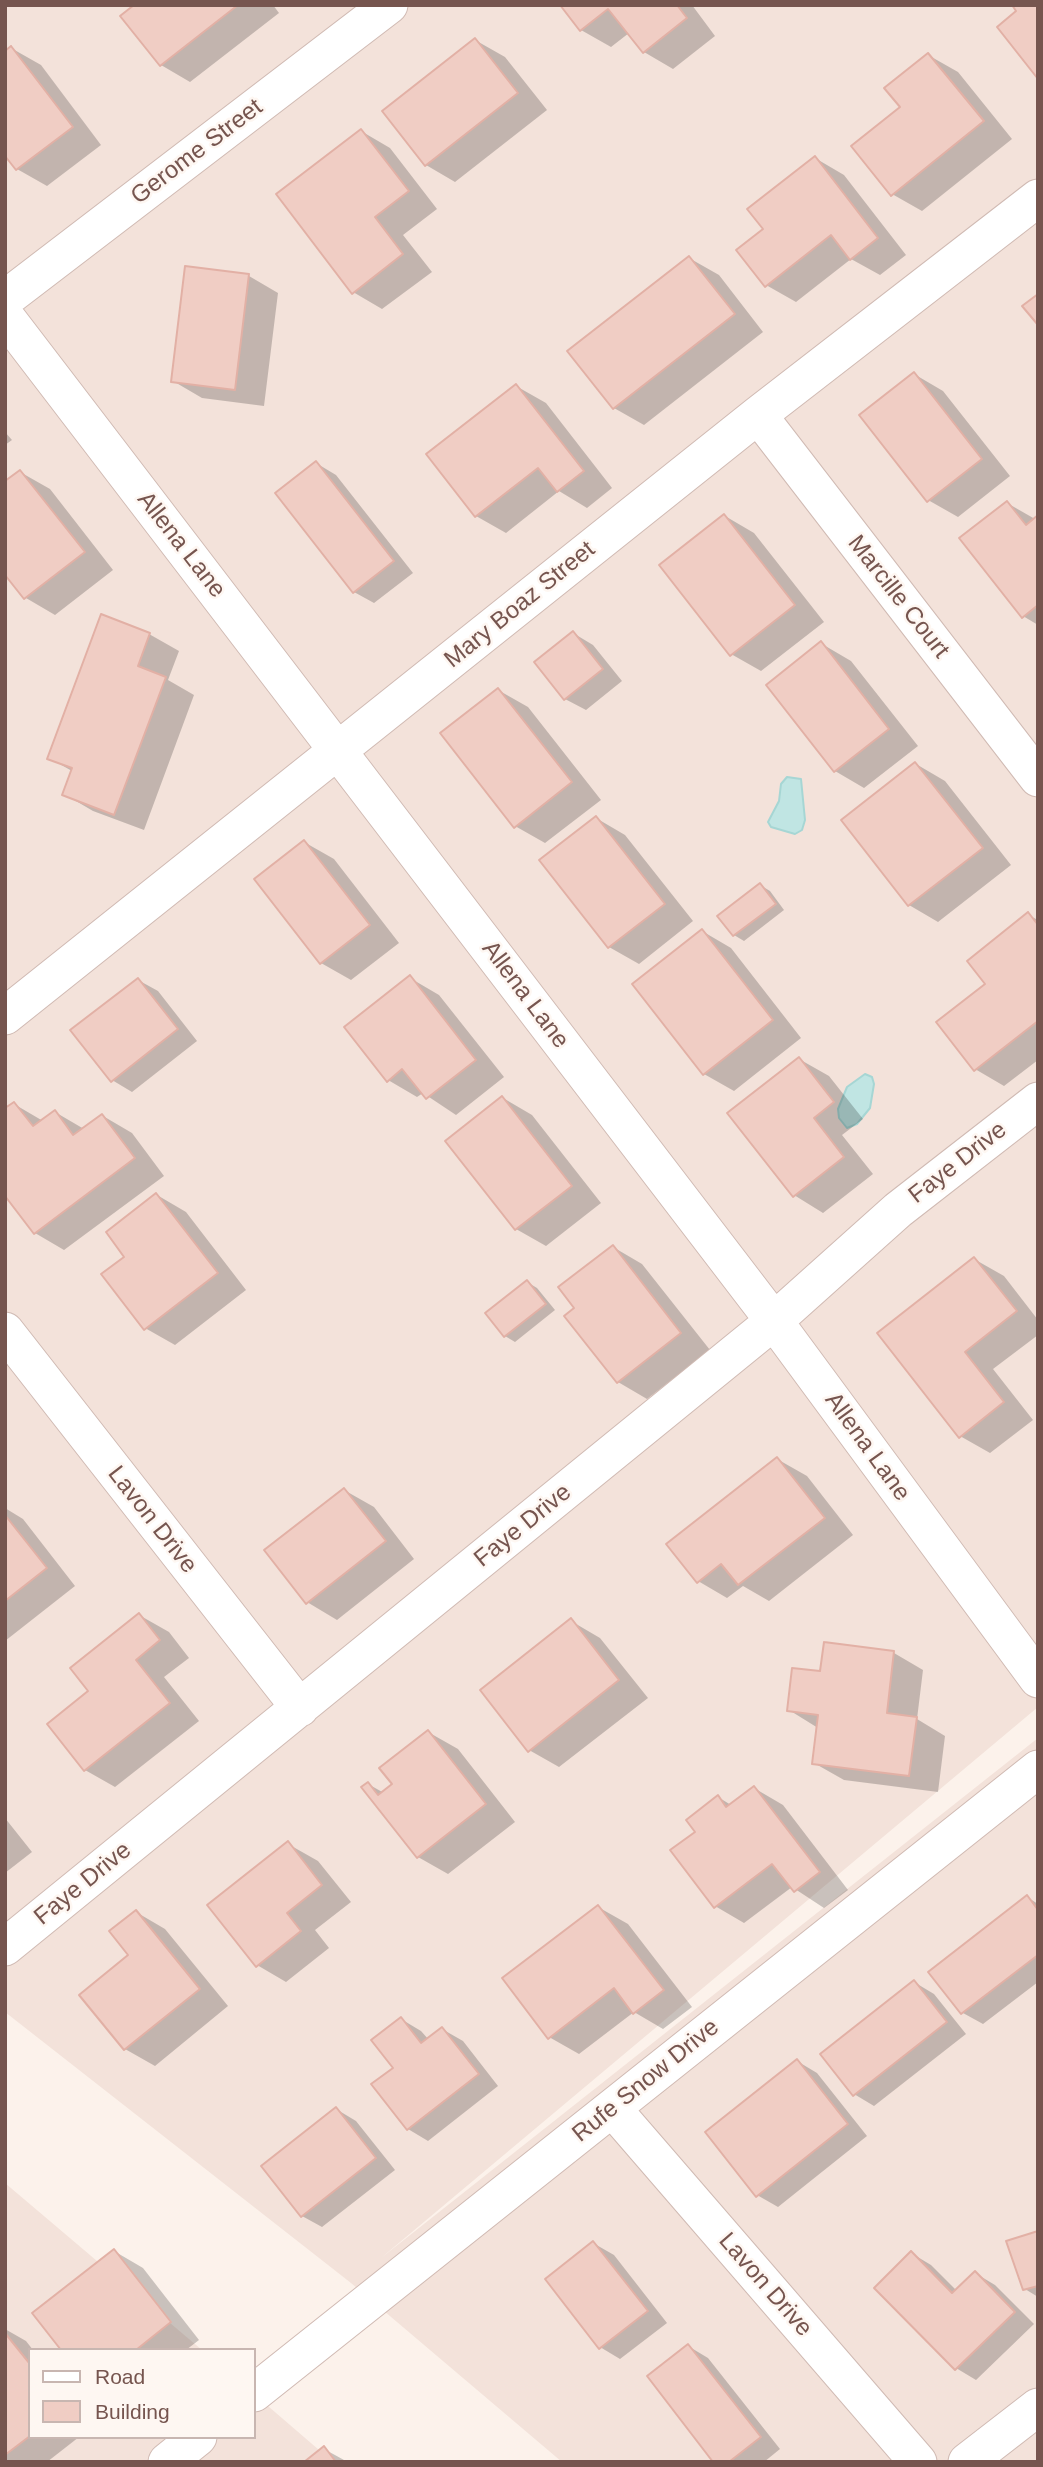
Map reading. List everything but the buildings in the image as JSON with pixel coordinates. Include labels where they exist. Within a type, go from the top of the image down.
[{"type":"street","name":"Gerome Street","points":[[5,299],[389,5]]},
{"type":"street","name":"Mary Boaz Street","points":[[5,1016],[758,415],[1038,198]]},
{"type":"street","name":"Allena Lane","points":[[5,316],[774,1321],[1038,1679]]},
{"type":"street","name":"Marcille Court","points":[[758,415],[1038,778]]},
{"type":"street","name":"Faye Drive","points":[[5,1948],[774,1321],[898,1210],[1038,1101]]},
{"type":"street","name":"Lavon Drive","points":[[5,1331],[300,1708]]},
{"type":"street","name":"Rufe Snow Drive","points":[[256,2391],[1038,1769]]},
{"type":"street","name":"Lavon Drive","points":[[612,2108],[918,2462]]},
{"type":"street","points":[[967,2462],[1038,2407]]},
{"type":"street","points":[[167,2462],[196,2439]]},
{"type":"shaded area","points":[[5,5],[1038,5],[1038,1707],[381,2258],[1038,1738],[1038,2462],[562,2462],[351,2283],[5,2012]]},
{"type":"shaded area","points":[[5,2183],[200,2348],[28,2348],[28,2439],[256,2439],[256,2396],[333,2462],[5,2462]]},
{"type":"water","points":[[787,777],[801,779],[805,820],[802,830],[795,834],[771,827],[768,822],[779,801],[781,784]]},
{"type":"water","points":[[865,1074],[872,1077],[874,1084],[870,1108],[857,1124],[847,1128],[839,1118],[838,1109],[847,1087]]}]
